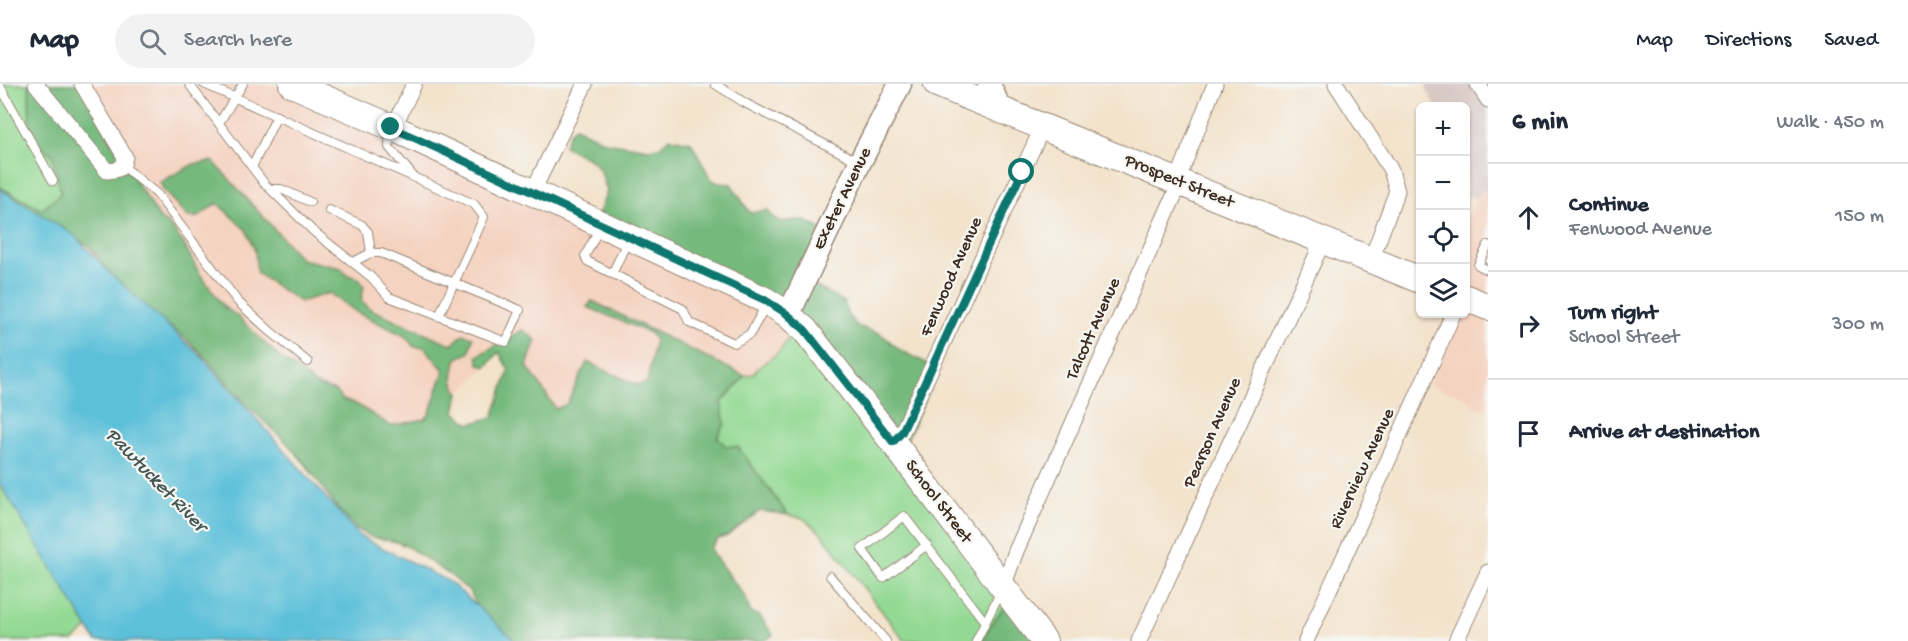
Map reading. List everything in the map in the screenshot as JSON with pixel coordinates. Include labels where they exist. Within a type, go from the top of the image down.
[{"type":"main road","name":"School Street","points":[[292,84],[391,127],[778,308],[805,330],[1044,641]]},
{"type":"main road","name":"Prospect Street","points":[[937,84],[1416,278]]},
{"type":"main road","points":[[1470,300],[1488,307]]},
{"type":"street","points":[[36,84],[107,171],[118,170],[124,161],[82,84]]},
{"type":"street","points":[[391,127],[398,118],[414,84]]},
{"type":"street","points":[[532,193],[585,84]]},
{"type":"street","name":"Exeter Avenue","points":[[778,308],[794,303],[860,162],[900,84]]},
{"type":"street","points":[[989,84],[1001,111]]},
{"type":"street","name":"Talcott Avenue","points":[[1003,587],[1016,552],[1175,194],[1215,84]]},
{"type":"street","points":[[1336,84],[1395,180],[1397,191],[1371,260]]},
{"type":"street","points":[[1478,84],[1488,100]]},
{"type":"street","name":"Fenwood Avenue","points":[[893,442],[902,432],[937,358],[1037,139],[1041,125]]},
{"type":"street","name":"Pearson Avenue","points":[[1139,641],[1323,241]]},
{"type":"street","name":"Riverview Avenue","points":[[1306,641],[1452,318]]},
{"type":"street","points":[[1456,641],[1488,572]]},
{"type":"lane","points":[[189,84],[271,189],[313,231],[352,262],[371,277],[389,297],[506,342],[520,310],[381,253],[371,253],[352,262]]},
{"type":"lane","points":[[204,84],[474,204],[484,217],[439,316]]},
{"type":"lane","points":[[219,123],[243,84]]},
{"type":"lane","points":[[716,84],[745,103],[860,162]]},
{"type":"lane","points":[[0,86],[53,181]]},
{"type":"lane","points":[[252,167],[277,116]]},
{"type":"lane","points":[[391,127],[389,147],[414,177]]},
{"type":"lane","points":[[124,161],[157,194],[238,302],[308,362]]},
{"type":"lane","points":[[271,189],[281,189],[310,202]]},
{"type":"lane","points":[[329,210],[362,225],[368,232],[371,253]]},
{"type":"lane","points":[[601,225],[585,256],[587,261],[682,309],[689,322],[734,343],[750,334],[778,308]]},
{"type":"lane","points":[[612,274],[629,238]]},
{"type":"lane","points":[[1488,245],[1478,265],[1488,270]]},
{"type":"lane","points":[[927,545],[883,578],[861,549],[904,516],[927,545],[985,622]]},
{"type":"lane","points":[[830,576],[886,641]]},
{"type":"lane","points":[[976,641],[1003,587]]},
{"type":"shaded area","points":[[80,84],[293,84],[797,326],[779,352],[753,374],[745,376],[592,301],[588,308],[650,333],[655,340],[647,383],[637,385],[588,362],[567,405],[556,409],[527,365],[536,340],[523,330],[479,364],[486,367],[459,393],[454,388],[457,357],[469,353],[370,309],[361,300],[358,278],[347,275],[341,268],[301,259],[213,161],[164,191],[188,217],[198,217],[217,203],[246,230],[255,251],[257,273],[300,302],[329,293],[358,313],[405,336],[414,347],[423,346],[444,370],[429,415],[425,419],[391,426],[356,404],[343,400],[335,391],[316,385],[279,357],[237,316],[224,307],[200,274],[183,243],[161,220],[127,168]]},
{"type":"shaded area","points":[[1427,84],[1488,84],[1488,191],[1483,190],[1475,197],[1470,196],[1470,102],[1434,102],[1426,88]]},
{"type":"shaded area","points":[[1483,190],[1488,191],[1488,411],[1474,407],[1466,397],[1431,386],[1430,383],[1459,318],[1470,318],[1470,214],[1475,197]]},
{"type":"green space","points":[[0,84],[29,84],[30,140],[52,154],[61,193],[42,210],[0,187]]},
{"type":"green space","points":[[29,84],[80,84],[127,168],[161,220],[168,223],[183,243],[200,274],[224,307],[237,316],[279,357],[316,385],[335,391],[343,400],[356,404],[391,426],[425,419],[429,415],[444,370],[424,347],[414,347],[405,336],[358,313],[329,293],[300,302],[257,273],[255,251],[246,230],[217,203],[198,217],[188,217],[164,191],[160,182],[194,164],[213,161],[301,259],[341,268],[347,275],[358,278],[364,286],[361,300],[370,309],[448,343],[453,344],[463,334],[473,337],[469,353],[457,358],[454,376],[454,385],[459,393],[455,412],[470,424],[493,417],[509,371],[499,352],[486,367],[479,364],[477,356],[523,330],[536,340],[527,366],[556,409],[567,404],[587,362],[637,385],[647,383],[655,340],[650,333],[587,307],[592,301],[745,376],[721,403],[725,424],[717,437],[726,446],[738,447],[788,515],[760,511],[727,536],[718,539],[711,547],[712,553],[746,598],[750,612],[760,616],[773,635],[765,641],[471,641],[475,602],[470,592],[454,578],[408,547],[397,542],[371,537],[357,529],[339,510],[286,442],[245,403],[204,356],[136,300],[89,246],[0,192],[0,187],[42,210],[61,193],[52,154],[30,140]]},
{"type":"green space","points":[[575,127],[605,142],[649,149],[659,147],[670,138],[691,142],[711,179],[718,183],[731,184],[750,213],[767,210],[782,222],[805,221],[830,235],[811,284],[844,302],[847,314],[857,326],[881,334],[900,350],[938,369],[905,444],[805,332],[595,224],[607,191],[601,172],[594,162],[564,146],[569,133]]},
{"type":"green space","points":[[797,326],[1012,599],[991,625],[982,641],[904,640],[822,534],[803,518],[788,515],[738,447],[726,446],[717,437],[725,424],[721,403],[745,376],[753,374],[779,352]]},
{"type":"green space","points":[[0,480],[91,625],[73,641],[0,641]]},
{"type":"green space","points":[[1004,607],[1044,641],[982,641]]},
{"type":"water","name":"Pawtucket River","points":[[0,189],[74,235],[112,275],[202,357],[361,537],[450,582],[516,641],[96,641],[0,484]]},
{"type":"route","points":[[391,127],[765,300],[787,314],[805,330],[893,442],[902,432],[1022,172]]}]
